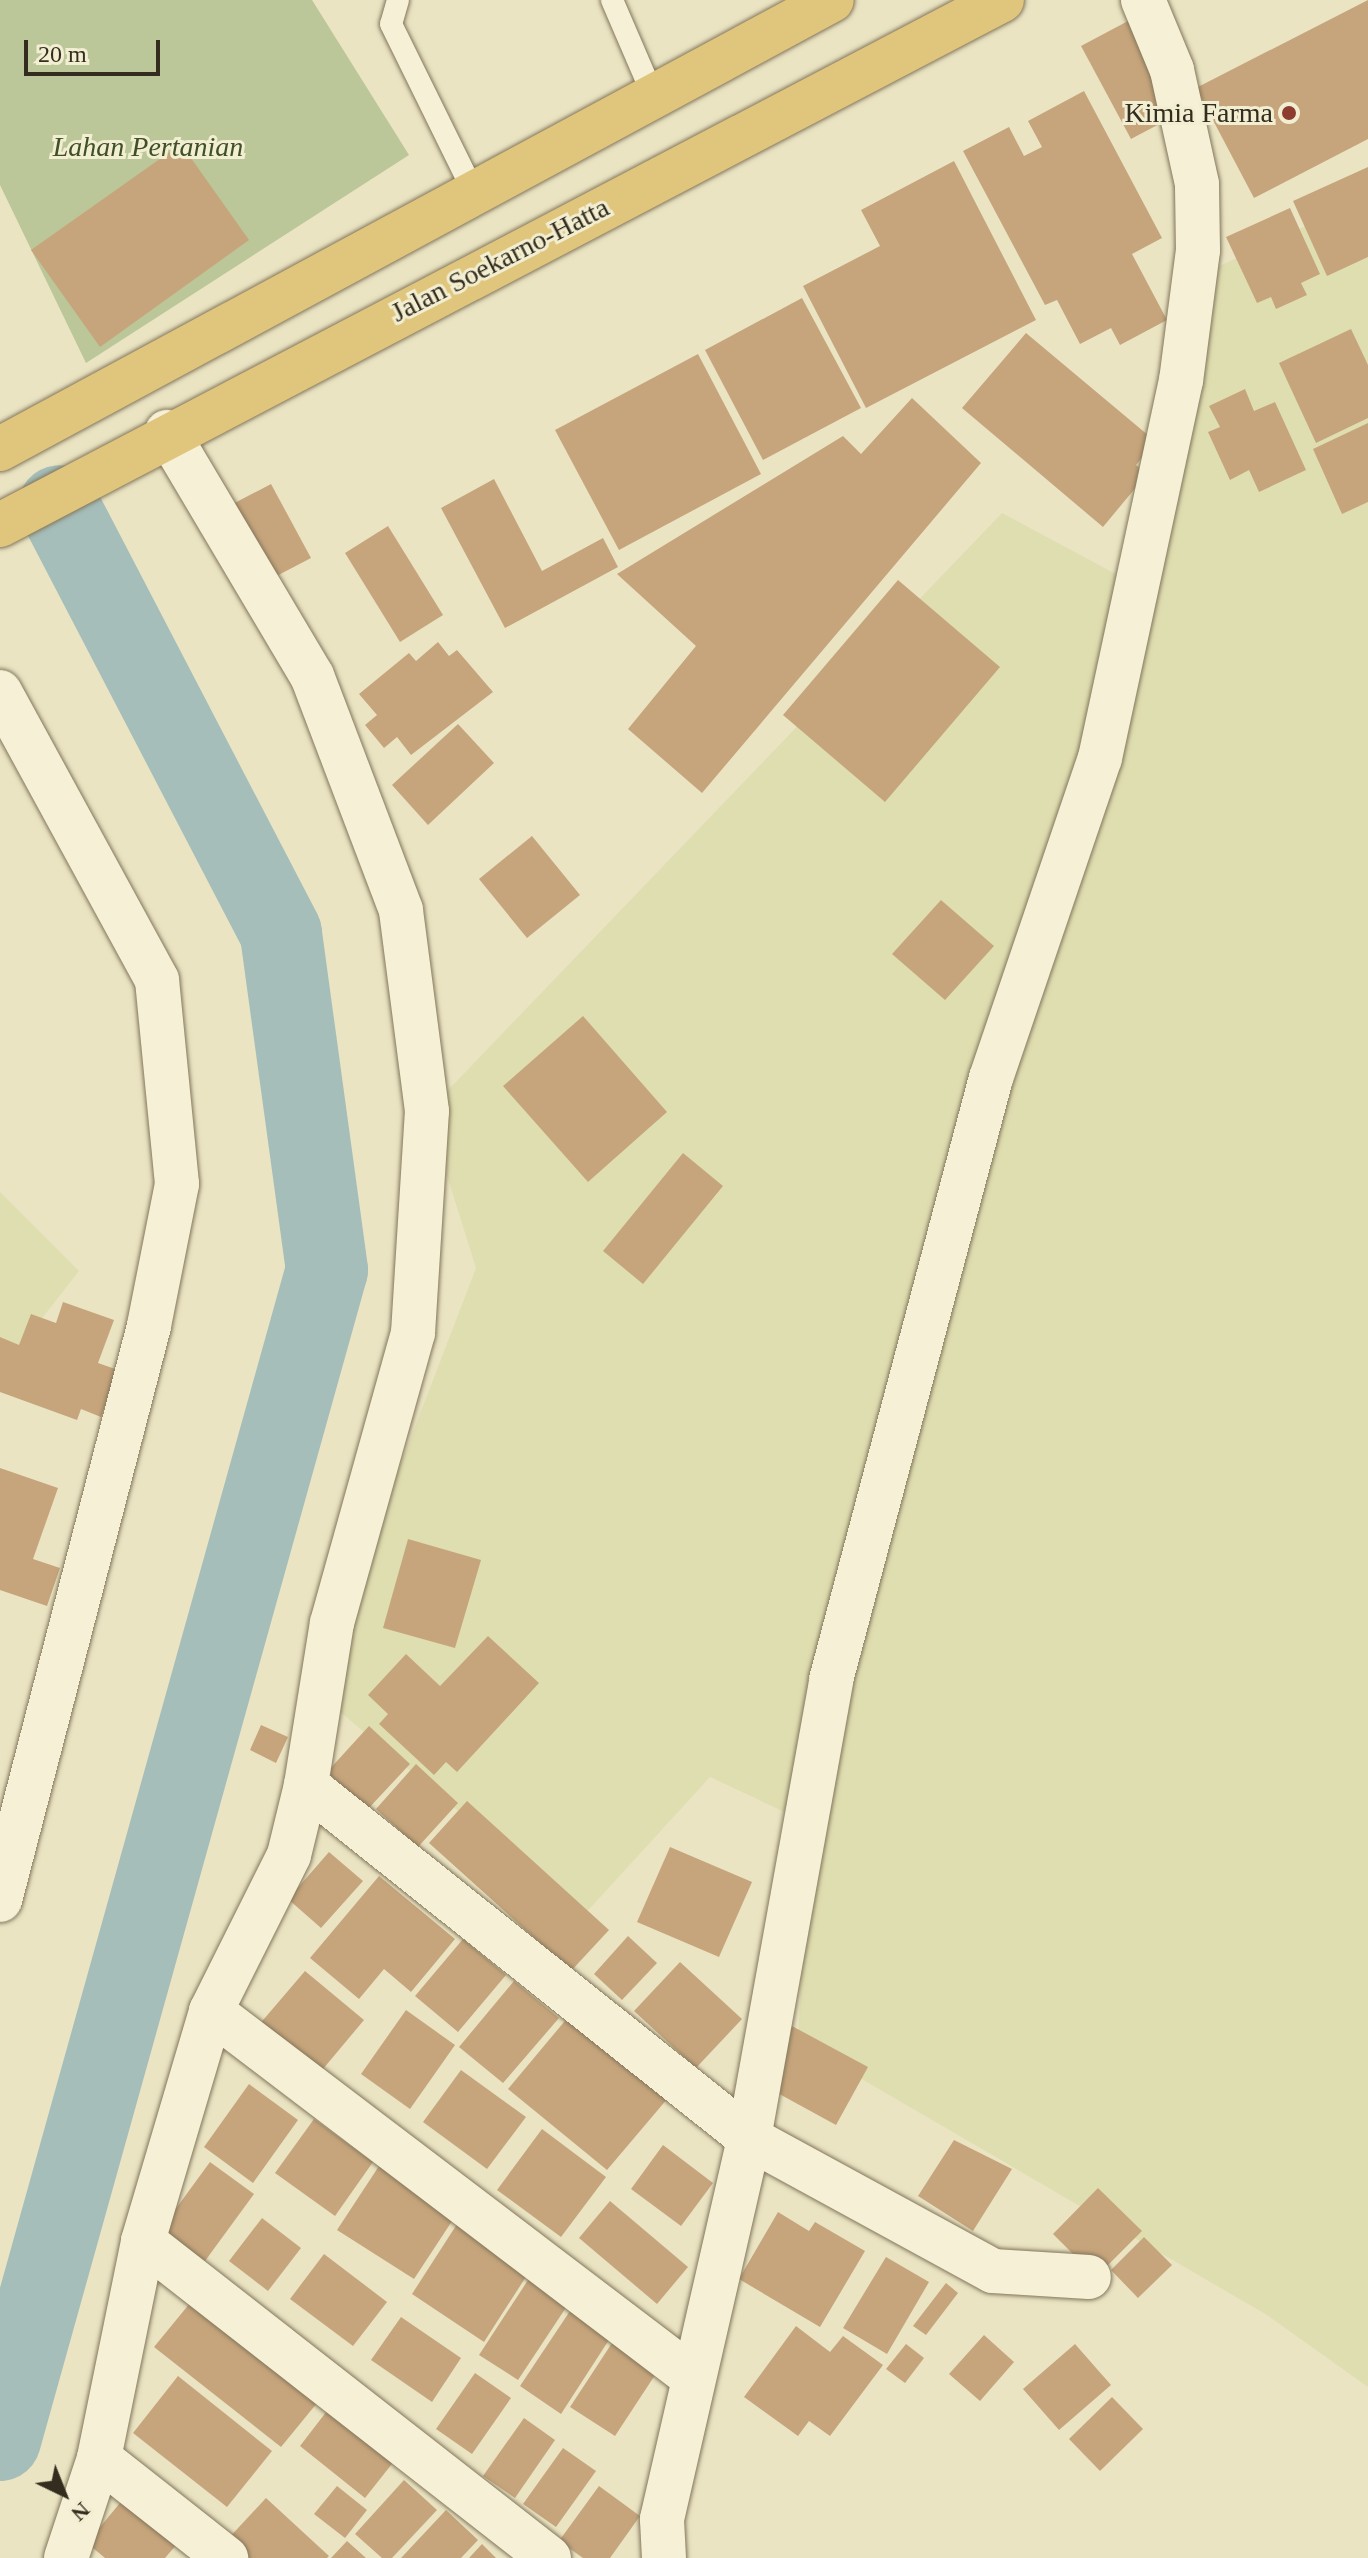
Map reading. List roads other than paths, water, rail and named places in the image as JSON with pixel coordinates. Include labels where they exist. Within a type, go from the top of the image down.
[{"type":"highway","points":[[0,449],[652,93],[832,0]]},
{"type":"highway","name":"Jalan Soekarno-Hatta","points":[[0,525],[167,432],[1002,0]]},
{"type":"street","points":[[664,2558],[662,2519],[690,2375],[749,2138],[831,1680],[879,1483],[991,1078],[1100,758],[1181,381],[1198,250],[1197,184],[1189,129],[1143,0]]},
{"type":"street","points":[[66,2558],[99,2458],[143,2241],[211,2011],[289,1855],[306,1785],[332,1623],[413,1333],[427,1111],[401,910],[312,676],[167,432]]},
{"type":"street","points":[[0,692],[157,980],[177,1184],[149,1326],[0,1900]]},
{"type":"street","points":[[306,1785],[749,2138],[993,2271],[1089,2277]]},
{"type":"street","points":[[211,2011],[690,2375]]},
{"type":"street","points":[[143,2241],[549,2558]]},
{"type":"street","points":[[99,2458],[226,2558]]},
{"type":"lane","points":[[398,0],[391,24],[473,191]]},
{"type":"lane","points":[[612,0],[652,93]]},
{"type":"waterway","points":[[0,2440],[327,1270],[281,933],[59,506]]},
{"type":"place","name":"Kimia Farma","points":[[1289,113]]},
{"type":"park label","name":"Lahan Pertanian","points":[[148,147]]}]
